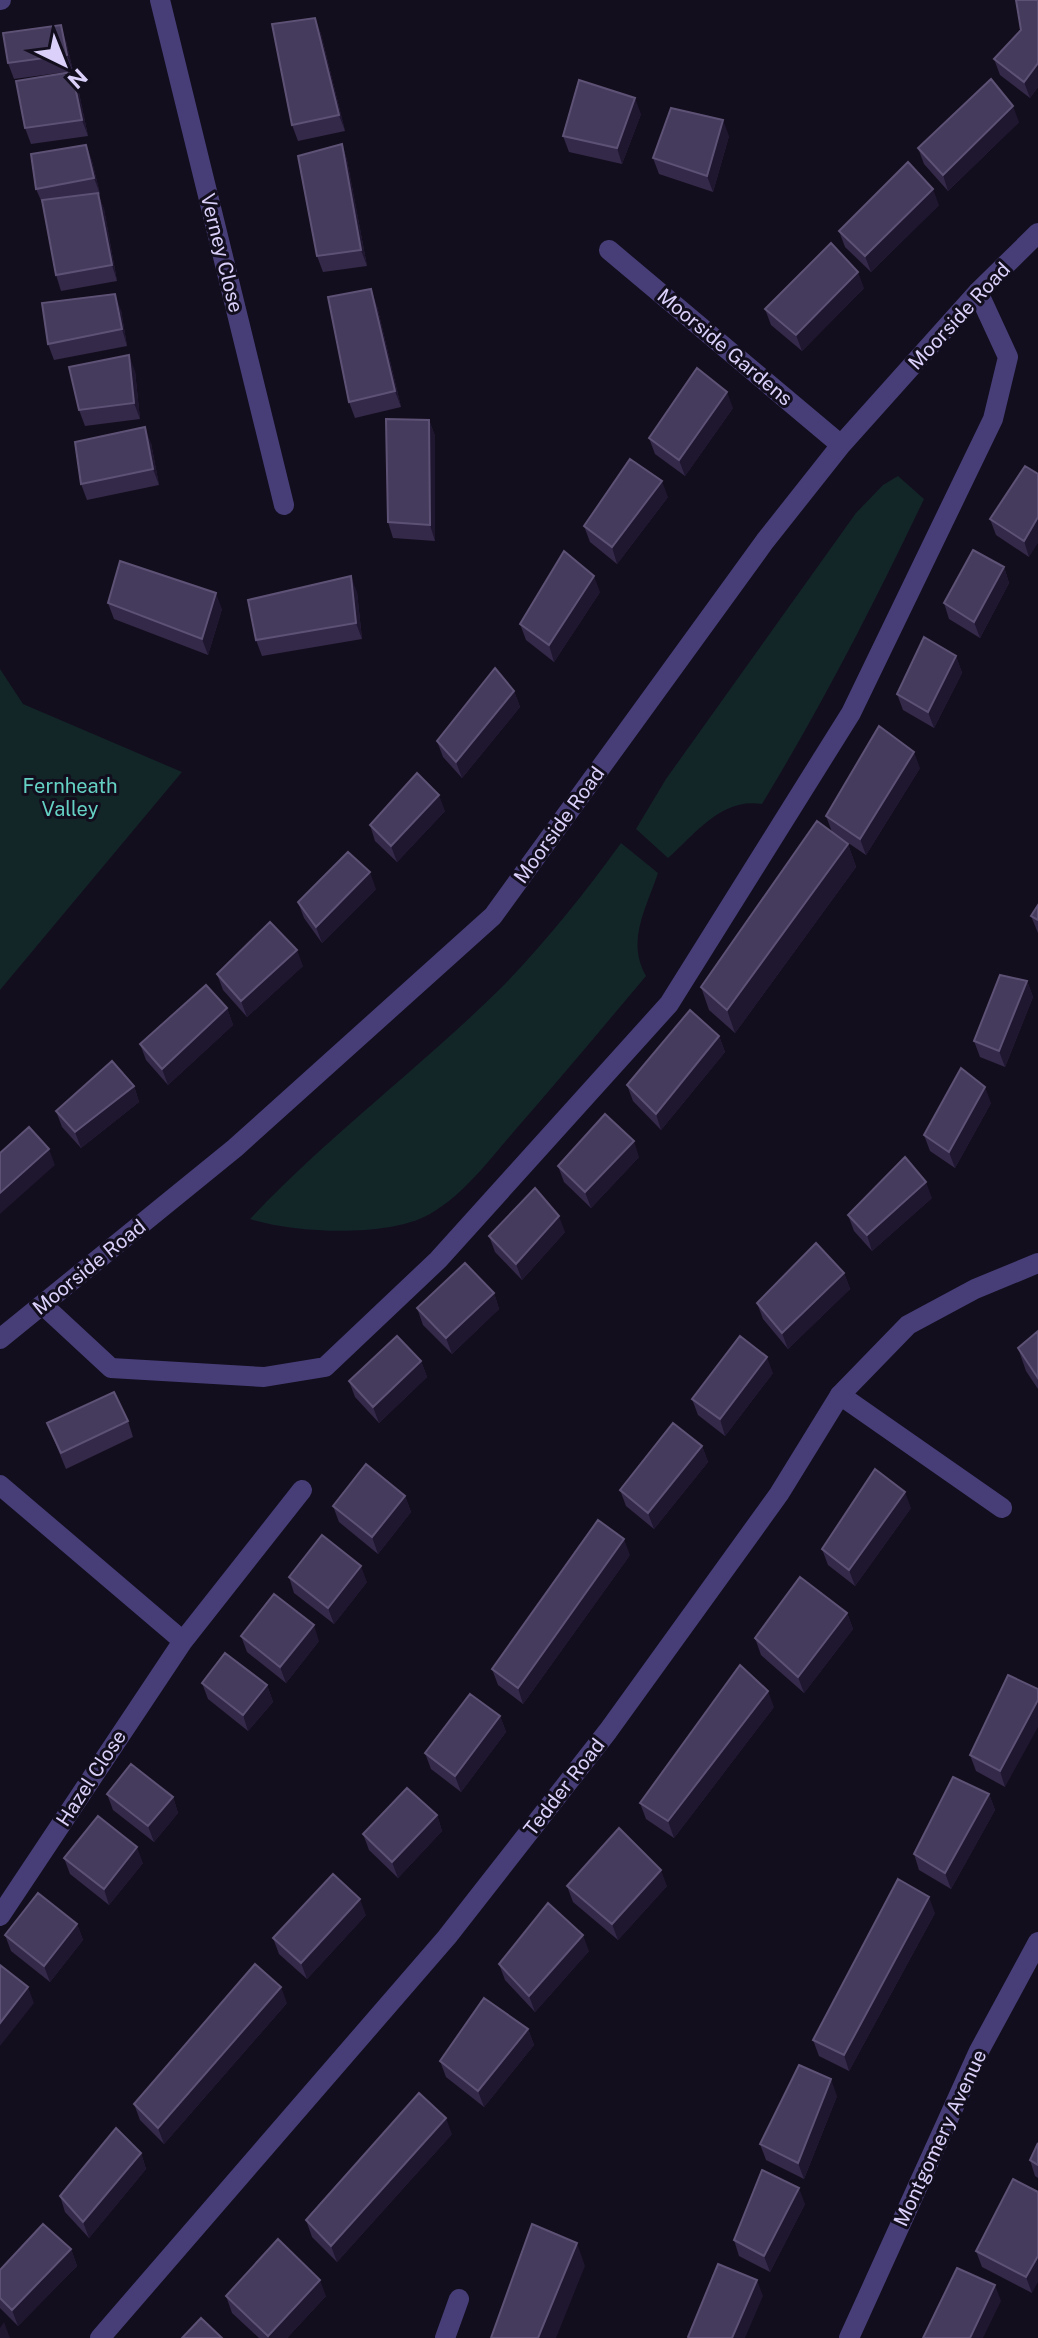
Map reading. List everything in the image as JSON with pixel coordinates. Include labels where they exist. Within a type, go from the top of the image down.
[{"type":"street","name":"Verney Close","points":[[160,0],[284,505]]},
{"type":"street","name":"Moorside Road","points":[[0,1339],[235,1148],[493,916],[765,541],[841,445],[978,292],[1038,233]]},
{"type":"street","name":"Moorside Gardens","points":[[609,250],[841,445]]},
{"type":"street","points":[[43,1305],[111,1368],[264,1377],[325,1367],[438,1260],[669,1004],[851,713],[993,419],[1008,357],[978,292]]},
{"type":"street","name":"Tedder Road","points":[[100,2338],[447,1937],[644,1681],[779,1494],[840,1395],[908,1325],[975,1289],[1038,1263]]},
{"type":"street","points":[[840,1395],[1002,1508]]},
{"type":"street","points":[[0,1485],[183,1641]]},
{"type":"street","name":"Hazel Close","points":[[0,1916],[183,1641],[302,1490]]},
{"type":"street","name":"Montgomery Avenue","points":[[849,2338],[979,2051],[1038,1942]]},
{"type":"street","points":[[445,2338],[459,2299]]},
{"type":"green space","points":[[898,476],[924,499],[847,654],[762,804],[748,803],[722,812],[710,819],[668,858],[636,829],[666,779],[856,513],[883,485]]},
{"type":"green space","name":"Fernheath Valley","points":[[0,669],[23,704],[182,772],[0,990]]},
{"type":"green space","points":[[621,843],[658,873],[638,938],[640,963],[646,976],[474,1178],[450,1200],[424,1217],[385,1228],[314,1230],[250,1219],[311,1159],[501,988],[564,918]]},
{"type":"building","points":[[1016,0],[1038,0],[1038,63],[1024,82],[994,59],[1021,30]]},
{"type":"building","points":[[315,18],[339,115],[292,125],[272,24]]},
{"type":"building","points":[[61,25],[67,55],[8,63],[3,33]]},
{"type":"building","points":[[72,72],[82,120],[25,128],[16,81]]},
{"type":"building","points":[[991,79],[1013,106],[943,175],[918,148]]},
{"type":"building","points":[[579,80],[635,98],[617,148],[563,136]]},
{"type":"building","points":[[671,108],[723,120],[707,176],[653,158]]},
{"type":"building","points":[[342,144],[361,250],[317,256],[298,156]]},
{"type":"building","points":[[86,145],[94,178],[36,189],[31,154]]},
{"type":"building","points":[[908,162],[933,189],[865,256],[839,231]]},
{"type":"building","points":[[98,193],[112,265],[56,275],[42,200]]},
{"type":"building","points":[[831,243],[858,272],[796,335],[765,309]]},
{"type":"building","points":[[371,289],[395,391],[349,402],[328,297]]},
{"type":"building","points":[[115,294],[122,329],[48,344],[42,303]]},
{"type":"building","points":[[129,355],[134,403],[79,410],[69,367]]},
{"type":"building","points":[[697,368],[727,392],[679,460],[649,438]]},
{"type":"building","points":[[386,419],[429,420],[430,525],[388,522]]},
{"type":"building","points":[[145,427],[153,469],[81,484],[75,442]]},
{"type":"building","points":[[630,459],[662,481],[612,547],[584,526]]},
{"type":"building","points":[[1025,466],[1038,474],[1038,517],[1024,541],[990,519]]},
{"type":"building","points":[[973,550],[1004,567],[974,622],[944,603]]},
{"type":"building","points":[[564,551],[594,576],[549,645],[520,624]]},
{"type":"building","points":[[120,561],[216,593],[202,639],[108,603]]},
{"type":"building","points":[[351,576],[356,623],[256,640],[248,600]]},
{"type":"building","points":[[924,637],[956,656],[928,712],[897,694]]},
{"type":"building","points":[[495,668],[514,691],[456,762],[437,741]]},
{"type":"building","points":[[879,726],[914,752],[860,839],[826,816]]},
{"type":"building","points":[[417,773],[439,795],[391,846],[370,825]]},
{"type":"building","points":[[817,821],[848,844],[727,1010],[701,987]]},
{"type":"building","points":[[348,852],[370,872],[316,927],[298,902]]},
{"type":"building","points":[[1038,905],[1038,920],[1031,916]]},
{"type":"building","points":[[270,922],[297,950],[241,1001],[217,974]]},
{"type":"building","points":[[1000,975],[1027,981],[999,1051],[974,1041]]},
{"type":"building","points":[[206,985],[227,1008],[162,1069],[140,1044]]},
{"type":"building","points":[[690,1010],[719,1036],[656,1114],[627,1085]]},
{"type":"building","points":[[112,1061],[134,1086],[75,1132],[56,1111]]},
{"type":"building","points":[[961,1068],[985,1087],[949,1152],[924,1135]]},
{"type":"building","points":[[605,1114],[634,1141],[585,1192],[558,1166]]},
{"type":"building","points":[[29,1127],[49,1149],[0,1193],[0,1153]]},
{"type":"building","points":[[905,1157],[926,1182],[867,1235],[848,1215]]},
{"type":"building","points":[[535,1188],[559,1216],[516,1264],[489,1236]]},
{"type":"building","points":[[816,1243],[844,1273],[782,1333],[757,1303]]},
{"type":"building","points":[[465,1263],[494,1293],[446,1338],[417,1308]]},
{"type":"building","points":[[1038,1331],[1038,1378],[1018,1348]]},
{"type":"building","points":[[397,1336],[421,1361],[373,1407],[349,1381]]},
{"type":"building","points":[[740,1336],[767,1357],[720,1419],[692,1399]]},
{"type":"building","points":[[114,1392],[128,1421],[61,1453],[47,1423]]},
{"type":"building","points":[[673,1423],[702,1446],[648,1513],[620,1490]]},
{"type":"building","points":[[366,1464],[405,1496],[372,1537],[333,1506]]},
{"type":"building","points":[[875,1469],[905,1492],[849,1570],[822,1549]]},
{"type":"building","points":[[598,1520],[624,1539],[518,1688],[492,1669]]},
{"type":"building","points":[[322,1535],[361,1566],[328,1608],[289,1577]]},
{"type":"building","points":[[800,1577],[847,1613],[798,1677],[755,1638]]},
{"type":"building","points":[[274,1594],[314,1625],[280,1667],[241,1636]]},
{"type":"building","points":[[225,1653],[267,1685],[243,1715],[202,1683]]},
{"type":"building","points":[[740,1665],[768,1691],[668,1821],[640,1803]]},
{"type":"building","points":[[1008,1675],[1038,1689],[1038,1700],[1000,1771],[970,1755]]},
{"type":"building","points":[[470,1694],[500,1716],[455,1776],[425,1753]]},
{"type":"building","points":[[131,1764],[173,1797],[148,1826],[107,1794]]},
{"type":"building","points":[[953,1777],[989,1794],[945,1873],[914,1854]]},
{"type":"building","points":[[407,1788],[437,1815],[392,1862],[363,1834]]},
{"type":"building","points":[[98,1816],[137,1847],[104,1889],[64,1858]]},
{"type":"building","points":[[619,1828],[661,1870],[612,1924],[567,1886]]},
{"type":"building","points":[[333,1874],[360,1899],[301,1963],[273,1938]]},
{"type":"building","points":[[898,1879],[929,1897],[844,2055],[813,2040]]},
{"type":"building","points":[[38,1893],[77,1924],[44,1966],[5,1935]]},
{"type":"building","points":[[548,1903],[583,1935],[529,1996],[499,1964]]},
{"type":"building","points":[[255,1964],[281,1987],[158,2128],[134,2104]]},
{"type":"building","points":[[0,1965],[28,1987],[0,2023]]},
{"type":"building","points":[[484,1998],[528,2029],[478,2091],[440,2061]]},
{"type":"building","points":[[799,2065],[831,2079],[798,2163],[760,2144]]},
{"type":"building","points":[[419,2093],[446,2118],[331,2246],[306,2220]]},
{"type":"building","points":[[116,2128],[141,2153],[83,2222],[60,2196]]},
{"type":"building","points":[[1038,2143],[1038,2165],[1030,2160]]},
{"type":"building","points":[[762,2170],[799,2188],[764,2256],[734,2240]]},
{"type":"building","points":[[1013,2179],[1038,2192],[1038,2256],[1026,2277],[976,2251]]},
{"type":"building","points":[[43,2224],[71,2249],[12,2310],[0,2298],[0,2270]]},
{"type":"building","points":[[532,2224],[577,2243],[538,2338],[491,2338]]},
{"type":"building","points":[[278,2239],[320,2280],[268,2336],[226,2296]]},
{"type":"building","points":[[718,2264],[757,2280],[732,2338],[689,2338],[688,2337]]},
{"type":"building","points":[[957,2268],[995,2285],[970,2338],[923,2338]]},
{"type":"building","points":[[201,2318],[222,2338],[182,2338]]}]
